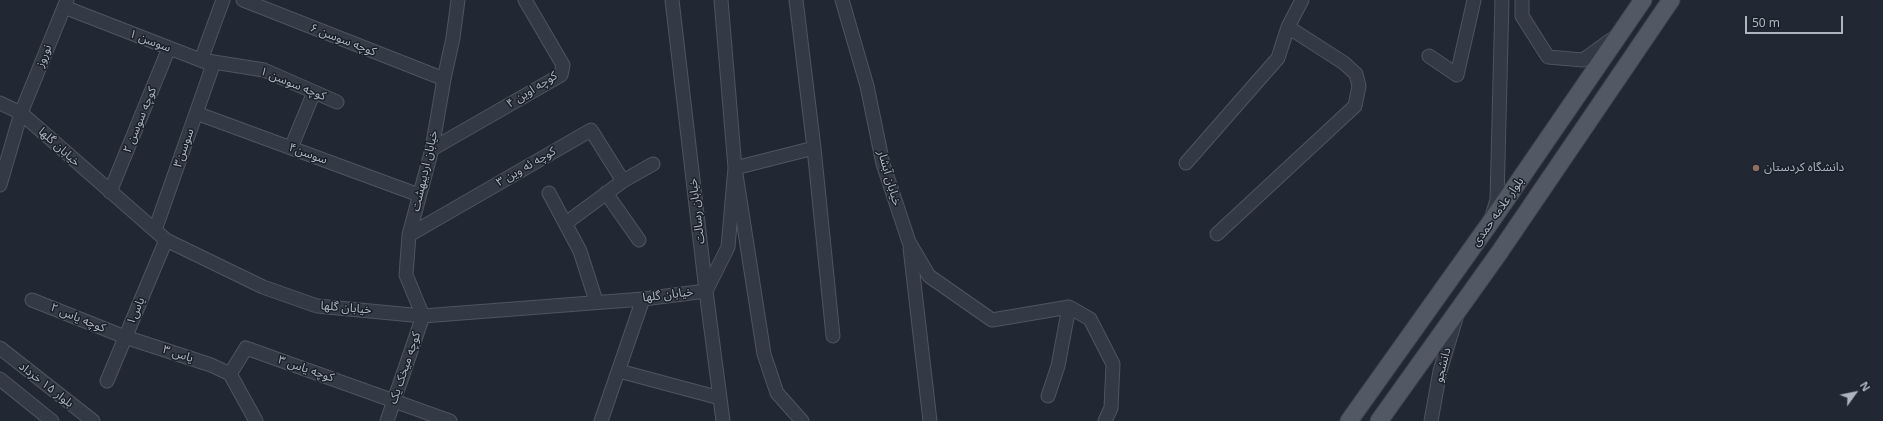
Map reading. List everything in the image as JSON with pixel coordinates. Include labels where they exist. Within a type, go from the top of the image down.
[{"type":"main road","name":"بلوار علامه حمدی","points":[[1349,421],[1490,223],[1643,0]]},
{"type":"main road","name":"بلوار علامه حمدی","points":[[1379,421],[1602,103],[1671,0]]},
{"type":"street","points":[[207,63],[223,0]]},
{"type":"street","name":"کوچه سوسن ۶","points":[[243,0],[444,79]]},
{"type":"street","name":"خیابان اردیبهشت","points":[[423,316],[406,276],[410,235],[432,149],[444,79],[453,38],[458,0]]},
{"type":"street","name":"کوچه اوین ۴","points":[[432,149],[561,75],[563,65],[525,0]]},
{"type":"street","name":"خیابان رسالت","points":[[672,0],[706,291],[724,421]]},
{"type":"street","points":[[721,0],[735,168],[764,354],[777,393],[802,421]]},
{"type":"street","points":[[796,0],[814,148],[833,336]]},
{"type":"street","name":"خیابان آبشار","points":[[842,0],[867,86],[883,164],[909,242],[929,276],[992,320],[1069,307]]},
{"type":"street","points":[[1186,163],[1278,58],[1288,27],[1302,0]]},
{"type":"street","points":[[1429,56],[1457,75],[1474,0]]},
{"type":"street","points":[[1490,223],[1496,200],[1502,0]]},
{"type":"street","points":[[1522,0],[1522,16],[1548,57],[1583,60],[1621,33]]},
{"type":"street","name":"سوسن ۱","points":[[66,4],[207,63]]},
{"type":"street","name":"نوروز","points":[[0,185],[21,113],[66,4]]},
{"type":"street","points":[[1217,234],[1355,106],[1359,86],[1356,74],[1344,62],[1288,27]]},
{"type":"street","name":"کوچه سوسن ۲","points":[[110,192],[169,48]]},
{"type":"street","name":"کوچه سوسن ۱","points":[[207,63],[264,70],[337,102]]},
{"type":"street","name":"سوسن۳","points":[[155,230],[196,113],[207,63]]},
{"type":"street","points":[[291,148],[314,92]]},
{"type":"street","name":"خیابان گلها","points":[[0,103],[21,113],[166,240],[263,287],[317,306],[423,316],[596,301],[643,299],[706,291]]},
{"type":"street","name":"سوسن۴","points":[[196,113],[419,195]]},
{"type":"street","name":"کوچه ئه وین ۳","points":[[410,235],[591,130],[623,181]]},
{"type":"street","points":[[735,168],[814,148]]},
{"type":"street","points":[[566,223],[623,181],[654,164]]},
{"type":"street","points":[[706,291],[728,247],[735,168]]},
{"type":"street","points":[[549,193],[580,251],[596,301]]},
{"type":"street","points":[[606,193],[639,240]]},
{"type":"street","name":"یاس۱","points":[[107,381],[166,240]]},
{"type":"street","points":[[909,242],[930,421]]},
{"type":"street","points":[[601,421],[643,299]]},
{"type":"street","name":"کوچه یاس ۲","points":[[32,300],[125,337]]},
{"type":"street","points":[[1048,396],[1058,366],[1069,307],[1090,319],[1113,364],[1111,408],[1105,421]]},
{"type":"street","name":"دانشجو","points":[[1431,421],[1440,371],[1458,310]]},
{"type":"street","name":"کوچه میخک یک","points":[[388,421],[423,316]]},
{"type":"street","name":"یاس ۳","points":[[125,337],[211,365],[230,374]]},
{"type":"street","name":"بلوار ۱۵ خرداد","points":[[0,348],[92,421]]},
{"type":"street","name":"کوچه یاس ۳","points":[[230,374],[246,348],[395,400]]},
{"type":"street","points":[[619,371],[720,398]]},
{"type":"street","points":[[230,374],[256,421]]},
{"type":"street","name":"بلوار ۱۵ خرداد","points":[[0,379],[52,421]]},
{"type":"street","points":[[395,400],[450,421]]},
{"type":"place","name":"دانشگاه کردستان","points":[[1756,168]]}]
